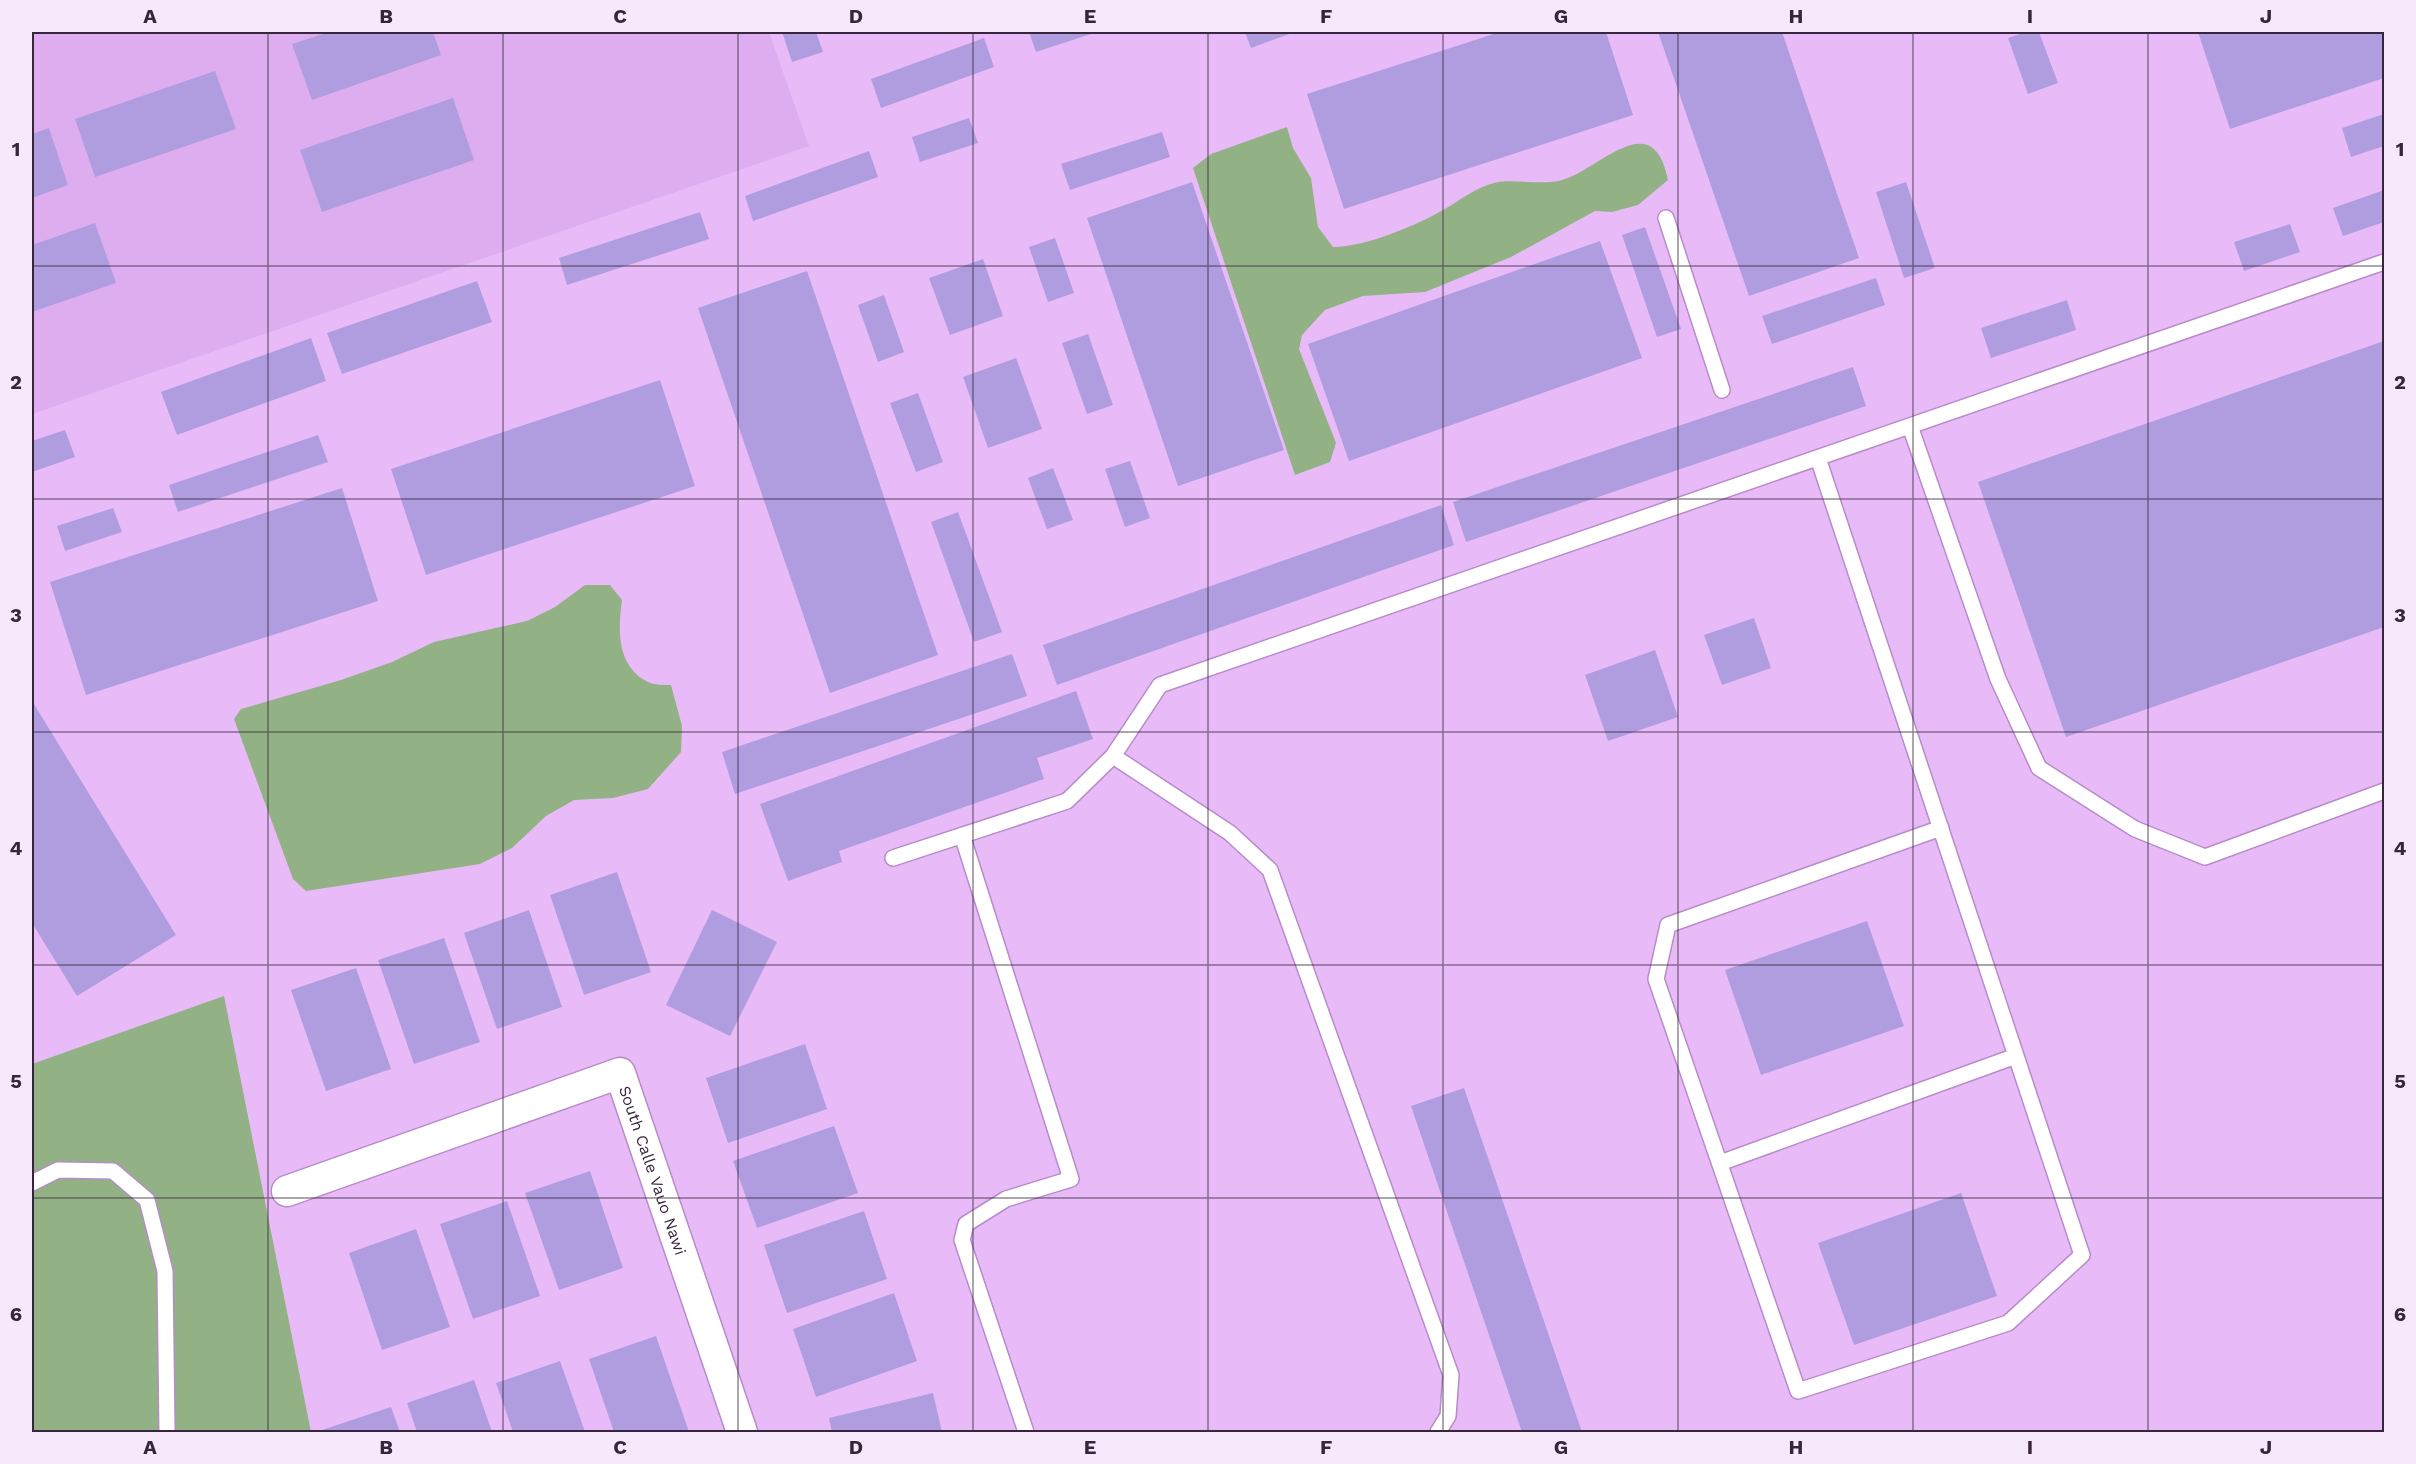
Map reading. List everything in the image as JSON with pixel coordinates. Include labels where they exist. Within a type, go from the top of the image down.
[{"type":"street","name":"South Calle Vauo Nawi","points":[[287,1191],[620,1073],[742,1432]]},
{"type":"lane","points":[[1666,218],[1722,390]]},
{"type":"lane","points":[[893,858],[1067,801],[1113,756],[1160,686],[2385,262]]},
{"type":"lane","points":[[1910,426],[1998,679],[2039,768],[2135,829],[2205,857],[2385,791]]},
{"type":"lane","points":[[1818,458],[1941,828],[2082,1255],[2007,1323],[1798,1391],[1656,979],[1668,925],[1941,828]]},
{"type":"lane","points":[[1113,756],[1230,833],[1270,870],[1451,1375],[1448,1416],[1438,1432]]},
{"type":"lane","points":[[962,835],[1071,1179],[1006,1199],[966,1224],[962,1240],[1026,1432]]},
{"type":"lane","points":[[1720,1163],[2016,1056]]},
{"type":"lane","points":[[32,1183],[58,1170],[113,1171],[147,1200],[165,1271],[166,1432]]},
{"type":"shaded area","points":[[32,32],[769,32],[809,146],[32,414]]},
{"type":"green space","points":[[1287,127],[1293,148],[1311,178],[1318,227],[1333,247],[1376,239],[1406,228],[1494,183],[1562,180],[1624,147],[1638,144],[1650,146],[1661,158],[1668,180],[1638,205],[1612,212],[1595,211],[1511,257],[1425,292],[1363,296],[1325,310],[1302,335],[1299,349],[1336,443],[1330,462],[1295,475],[1193,168],[1211,154]]},
{"type":"green space","points":[[585,585],[610,585],[622,600],[620,634],[625,657],[630,667],[648,682],[671,685],[682,726],[681,752],[648,789],[613,798],[574,800],[546,816],[512,848],[480,864],[306,891],[293,879],[234,719],[241,709],[341,680],[392,662],[434,642],[527,621],[555,607]]},
{"type":"green space","points":[[224,996],[311,1432],[32,1432],[32,1064]]},
{"type":"building","points":[[329,32],[433,32],[441,55],[312,100],[292,44]]},
{"type":"building","points":[[782,32],[816,32],[823,52],[792,62]]},
{"type":"building","points":[[1029,32],[1097,32],[1036,52]]},
{"type":"building","points":[[1245,32],[1295,32],[1251,48]]},
{"type":"building","points":[[1500,32],[1606,32],[1633,115],[1344,209],[1307,94]]},
{"type":"building","points":[[1658,32],[1782,32],[1859,258],[1749,296]]},
{"type":"building","points":[[2026,32],[2039,32],[2058,83],[2028,94],[2008,38]]},
{"type":"building","points":[[2198,32],[2384,32],[2384,78],[2230,129]]},
{"type":"building","points":[[984,38],[994,67],[881,108],[871,79]]},
{"type":"building","points":[[215,71],[236,129],[95,177],[75,119]]},
{"type":"building","points":[[453,98],[474,160],[322,212],[300,150]]},
{"type":"building","points":[[2384,114],[2384,146],[2351,157],[2342,128]]},
{"type":"building","points":[[969,118],[978,143],[920,162],[912,137]]},
{"type":"building","points":[[49,128],[68,185],[32,198],[32,134]]},
{"type":"building","points":[[1162,132],[1170,157],[1070,190],[1061,164]]},
{"type":"building","points":[[869,151],[878,177],[753,221],[745,196]]},
{"type":"building","points":[[1192,182],[1284,450],[1178,486],[1087,218]]},
{"type":"building","points":[[1906,182],[1935,268],[1904,278],[1876,192]]},
{"type":"building","points":[[2384,190],[2384,222],[2343,236],[2333,208]]},
{"type":"building","points":[[700,212],[709,239],[567,285],[559,258]]},
{"type":"building","points":[[95,223],[116,283],[32,312],[32,245]]},
{"type":"building","points":[[2290,224],[2300,252],[2244,271],[2234,242]]},
{"type":"building","points":[[1645,227],[1681,329],[1657,337],[1622,235]]},
{"type":"building","points":[[1055,238],[1074,293],[1048,302],[1029,247]]},
{"type":"building","points":[[1600,241],[1642,358],[1349,461],[1308,344]]},
{"type":"building","points":[[983,259],[1003,316],[950,335],[929,278]]},
{"type":"building","points":[[807,271],[938,655],[830,693],[698,308]]},
{"type":"building","points":[[1876,278],[1885,305],[1772,344],[1762,316]]},
{"type":"building","points":[[477,281],[492,322],[342,374],[327,333]]},
{"type":"building","points":[[884,295],[904,352],[878,362],[858,305]]},
{"type":"building","points":[[2067,300],[2076,330],[1991,358],[1981,328]]},
{"type":"building","points":[[1088,334],[1113,405],[1087,414],[1062,343]]},
{"type":"building","points":[[311,338],[326,381],[177,435],[161,392]]},
{"type":"building","points":[[2384,341],[2384,627],[2066,737],[1978,482]]},
{"type":"building","points":[[1016,358],[1042,429],[988,448],[963,377]]},
{"type":"building","points":[[1853,367],[1866,406],[1466,542],[1453,502]]},
{"type":"building","points":[[660,380],[695,486],[426,575],[391,469]]},
{"type":"building","points":[[918,393],[943,462],[916,472],[890,403]]},
{"type":"building","points":[[65,430],[75,457],[32,472],[32,441]]},
{"type":"building","points":[[318,435],[328,462],[178,512],[169,485]]},
{"type":"building","points":[[1130,461],[1150,518],[1125,527],[1105,469]]},
{"type":"building","points":[[1053,468],[1073,520],[1047,529],[1028,478]]},
{"type":"building","points":[[342,488],[378,601],[86,695],[50,582]]},
{"type":"building","points":[[1441,505],[1454,545],[1057,685],[1043,645]]},
{"type":"building","points":[[113,508],[122,532],[65,551],[57,526]]},
{"type":"building","points":[[958,512],[1002,632],[974,642],[931,522]]},
{"type":"building","points":[[1754,618],[1771,668],[1722,685],[1704,635]]},
{"type":"building","points":[[1655,650],[1678,717],[1608,741],[1585,675]]},
{"type":"building","points":[[1012,654],[1027,696],[735,794],[722,752]]},
{"type":"building","points":[[1076,691],[1093,739],[1037,758],[1044,779],[839,851],[842,862],[788,881],[760,804]]},
{"type":"building","points":[[32,701],[176,935],[77,996],[32,923]]},
{"type":"building","points":[[617,872],[651,972],[584,995],[550,895]]},
{"type":"building","points":[[529,910],[562,1007],[497,1029],[464,933]]},
{"type":"building","points":[[712,910],[777,942],[730,1036],[666,1005]]},
{"type":"building","points":[[1867,921],[1904,1026],[1761,1075],[1725,970]]},
{"type":"building","points":[[444,938],[480,1042],[414,1064],[378,960]]},
{"type":"building","points":[[356,968],[391,1069],[326,1091],[291,990]]},
{"type":"building","points":[[805,1044],[827,1109],[728,1143],[706,1078]]},
{"type":"building","points":[[1464,1088],[1582,1432],[1522,1432],[1411,1106]]},
{"type":"building","points":[[834,1126],[858,1193],[757,1228],[733,1161]]},
{"type":"building","points":[[590,1171],[623,1268],[559,1290],[525,1193]]},
{"type":"building","points":[[1961,1193],[1997,1296],[1854,1345],[1818,1243]]},
{"type":"building","points":[[507,1201],[540,1296],[473,1319],[440,1224]]},
{"type":"building","points":[[864,1211],[887,1279],[787,1313],[764,1245]]},
{"type":"building","points":[[416,1229],[450,1327],[382,1350],[349,1253]]},
{"type":"building","points":[[894,1293],[917,1361],[816,1397],[793,1329]]},
{"type":"building","points":[[656,1336],[689,1432],[614,1432],[589,1359]]},
{"type":"building","points":[[560,1361],[585,1432],[513,1432],[496,1383]]},
{"type":"building","points":[[474,1380],[492,1432],[417,1432],[407,1403]]},
{"type":"building","points":[[933,1393],[942,1432],[832,1432],[829,1418]]},
{"type":"building","points":[[391,1407],[400,1432],[323,1432],[322,1430]]}]
